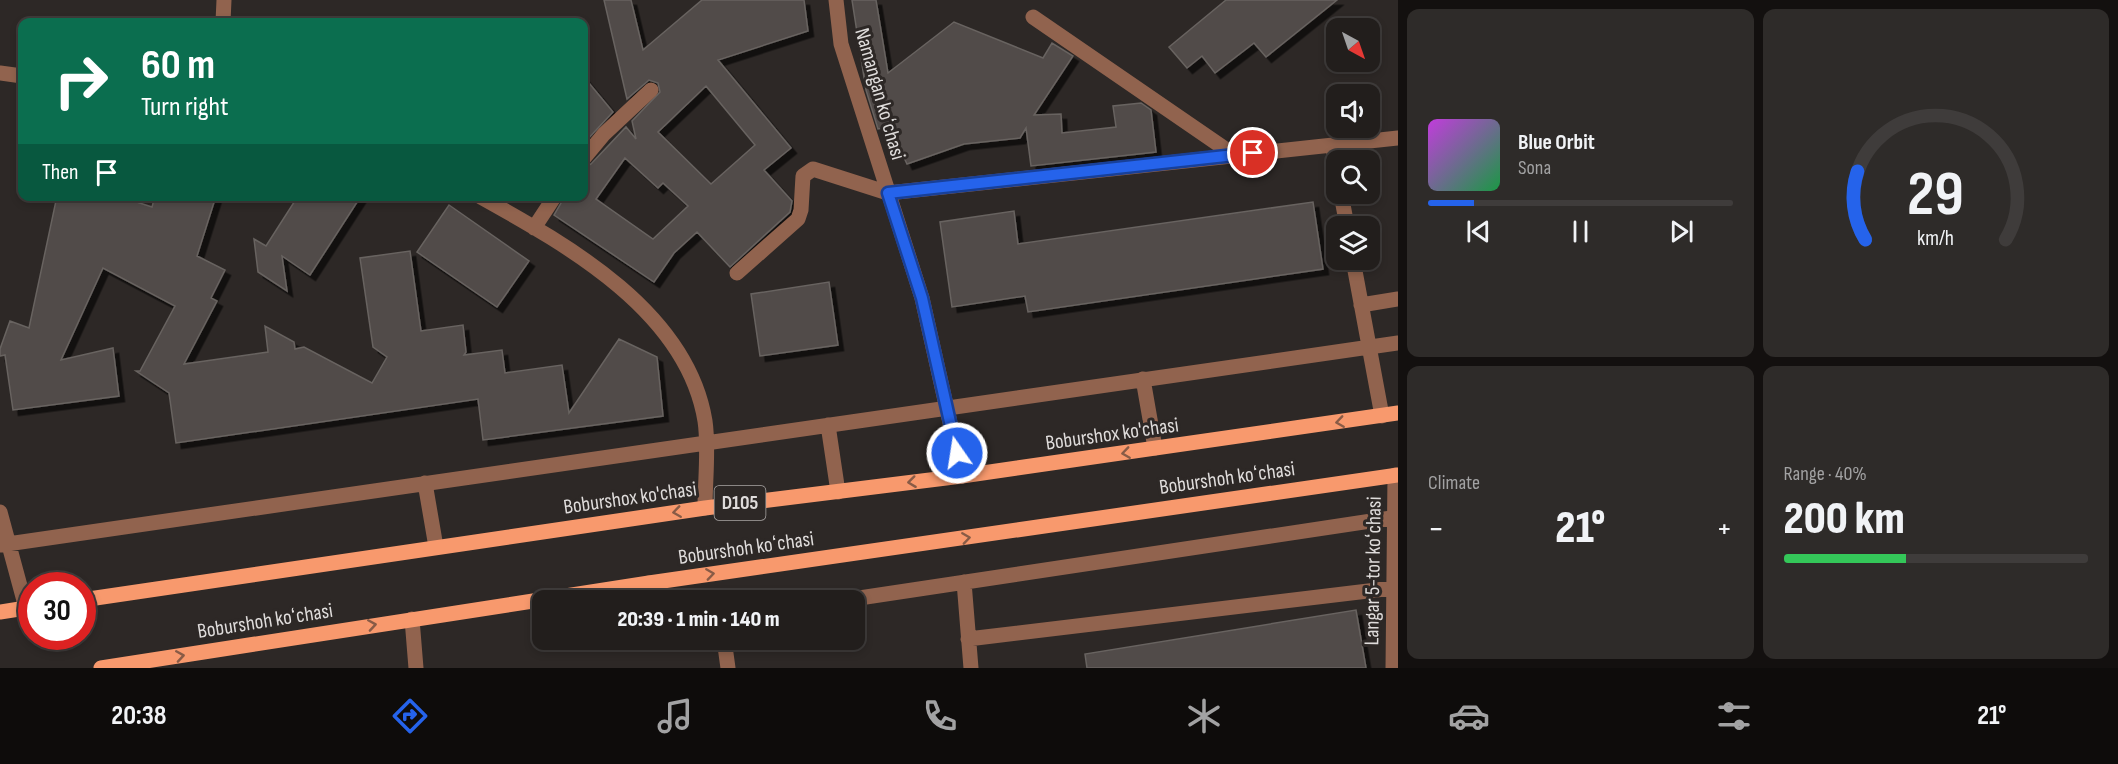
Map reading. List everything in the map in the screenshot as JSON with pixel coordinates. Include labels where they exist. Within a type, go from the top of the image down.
[{"type":"main road","name":"Boburshox ko'chasi","points":[[96,598],[705,508],[962,476],[1398,413]]},
{"type":"main road","name":"Boburshoh koʻchasi","points":[[101,668],[649,583],[1396,475]]},
{"type":"main road","points":[[0,612],[18,610]]},
{"type":"street","points":[[223,18],[224,0]]},
{"type":"street","name":"Namangan koʻchasi","points":[[836,0],[840,44],[922,298],[962,476]]},
{"type":"street","points":[[1033,17],[1233,154]]},
{"type":"street","points":[[0,73],[18,75]]},
{"type":"street","points":[[588,153],[604,134],[651,90]]},
{"type":"street","points":[[737,273],[798,219],[801,210],[801,181],[806,172],[813,169],[888,193],[1233,154],[1333,147],[1398,138]]},
{"type":"street","points":[[488,201],[586,260],[635,300],[669,340],[691,375],[705,421],[705,508]]},
{"type":"street","points":[[534,228],[552,201]]},
{"type":"street","points":[[1355,270],[1382,416]]},
{"type":"street","points":[[1361,305],[1398,299]]},
{"type":"street","points":[[3,545],[1398,343]]},
{"type":"street","points":[[1143,379],[1155,448]]},
{"type":"street","points":[[828,425],[838,492]]},
{"type":"street","name":"Langar 5-tor koʻchasi","points":[[1393,668],[1396,475]]},
{"type":"street","points":[[425,483],[436,547]]},
{"type":"street","points":[[0,512],[3,545],[18,581]]},
{"type":"street","points":[[865,597],[1396,517]]},
{"type":"street","points":[[964,582],[971,668]]},
{"type":"street","points":[[649,583],[654,590]]},
{"type":"street","points":[[968,639],[1394,588]]},
{"type":"street","points":[[412,619],[416,668]]},
{"type":"street","points":[[726,650],[728,668]]},
{"type":"building","points":[[604,0],[631,0],[643,50],[702,0],[804,0],[808,31],[718,60],[791,148],[764,170],[792,201],[790,212],[730,267],[697,232],[674,253],[654,282],[554,215],[562,201],[588,201],[588,166],[626,127],[636,139],[632,121],[660,92],[658,83],[649,80],[627,99]],"holes":[[[706,86],[755,145],[711,184],[658,132]],[[625,158],[658,188],[663,183],[688,206],[653,239],[596,199]]]},
{"type":"building","points":[[852,0],[876,0],[888,73],[954,22],[1043,58],[1052,43],[1073,56],[1034,115],[1061,114],[1062,133],[1116,127],[1113,106],[1141,103],[1151,110],[1156,152],[1031,166],[1026,128],[1020,138],[964,144],[907,164],[890,127],[878,129],[866,90]]},
{"type":"building","points":[[1226,0],[1337,0],[1266,57],[1254,43],[1215,73],[1202,56],[1187,68],[1169,47]]},
{"type":"building","points":[[588,82],[613,112],[588,139]]},
{"type":"building","points":[[56,201],[133,201],[152,207],[154,201],[214,201],[197,256],[225,270],[211,298],[217,301],[184,364],[268,352],[265,326],[294,342],[295,349],[304,347],[372,383],[387,357],[373,347],[360,258],[410,251],[421,331],[463,325],[466,352],[464,355],[502,350],[505,373],[562,365],[569,413],[619,339],[657,357],[663,416],[483,440],[478,399],[176,443],[169,393],[136,371],[140,371],[175,306],[103,268],[61,360],[113,348],[119,396],[13,410],[5,355],[0,356],[0,349],[10,321],[29,328]]},
{"type":"building","points":[[295,201],[358,201],[310,275],[282,256],[287,291],[258,272],[254,239],[266,246]]},
{"type":"building","points":[[1313,202],[1323,269],[1028,312],[1025,296],[952,307],[940,222],[1014,211],[1018,244]]},
{"type":"building","points":[[449,205],[529,261],[497,307],[417,252]]},
{"type":"building","points":[[829,282],[838,345],[760,356],[751,294]]},
{"type":"building","points":[[1356,610],[1366,668],[1087,668],[1085,654]]},
{"type":"route","points":[[957,453],[922,298],[888,193],[1253,153]]}]
